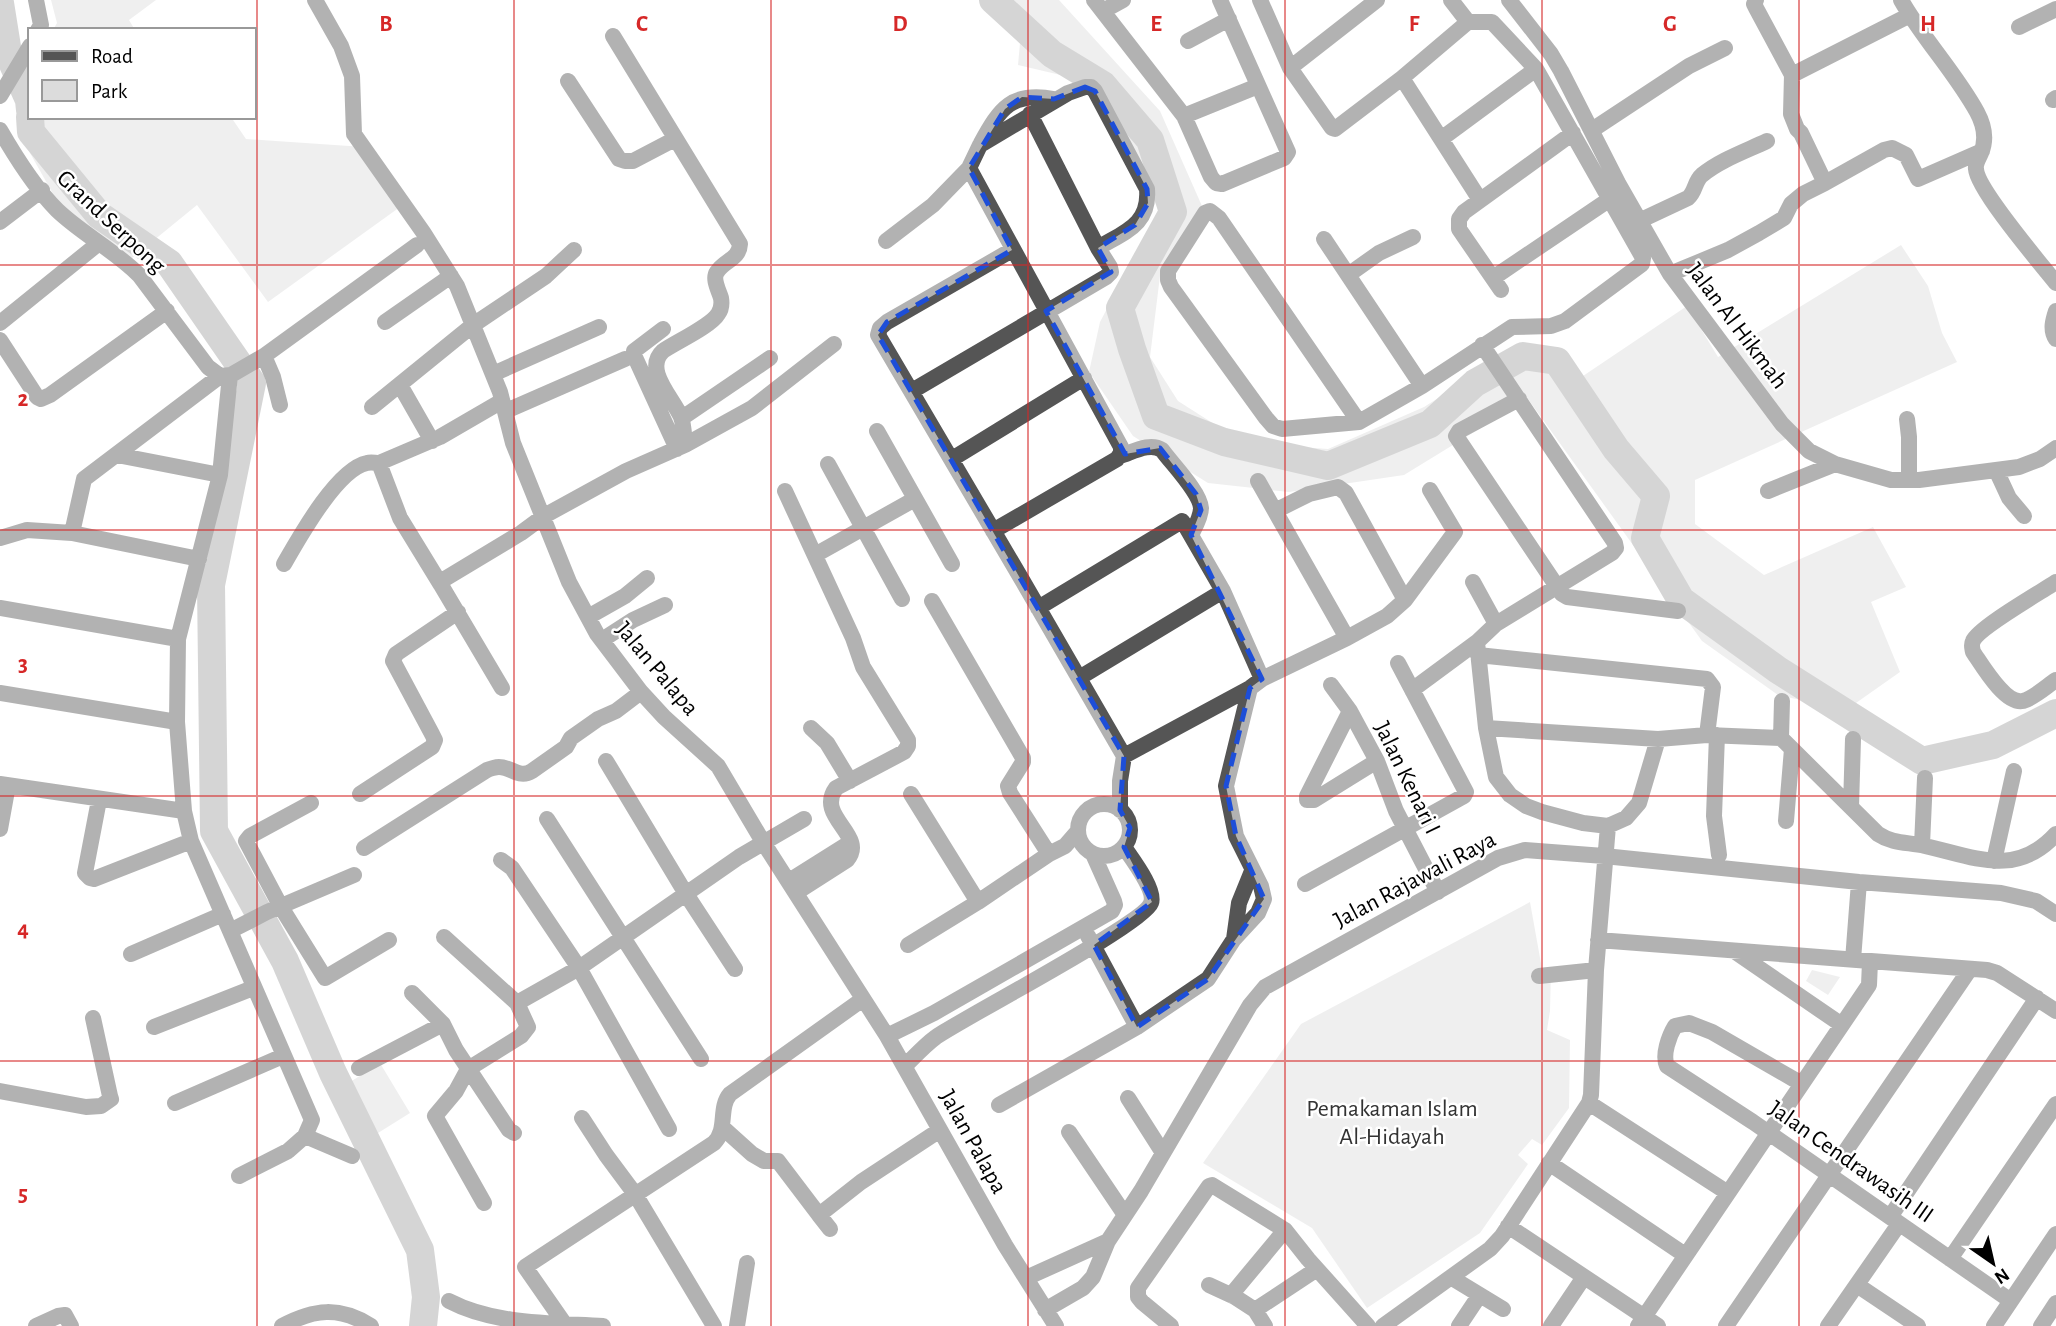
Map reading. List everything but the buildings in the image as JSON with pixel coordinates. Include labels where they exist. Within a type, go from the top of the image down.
[{"type":"street","points":[[36,0],[41,25],[39,28]]},
{"type":"street","name":"Jalan Palapa","points":[[315,0],[341,46],[352,76],[354,134],[451,276],[493,374],[513,443],[569,582],[588,617],[641,692],[681,734],[718,766],[887,1036],[1056,1326]]},
{"type":"street","points":[[1123,0],[1098,6],[1184,116],[1211,177],[1216,183],[1222,184],[1284,158],[1288,152],[1220,0]]},
{"type":"street","points":[[1261,0],[1290,68],[1335,129],[1402,78],[1468,22],[1492,22],[1536,69],[1643,258],[1642,264],[1565,321],[1551,326],[1511,327],[1486,350],[1359,422],[1282,429],[1273,426],[1266,418],[1168,280],[1168,271],[1205,213],[1210,211],[1219,218],[1359,422]]},
{"type":"street","points":[[1290,68],[1377,0]]},
{"type":"street","points":[[1451,0],[1468,22]]},
{"type":"street","name":"Jalan Al Hikmah","points":[[1509,0],[1551,54],[1670,274],[1782,424],[1809,451],[1835,464],[1891,480],[1909,480],[2019,467],[2056,449]]},
{"type":"street","points":[[1756,0],[1754,4],[1792,75],[1791,114],[1825,183]]},
{"type":"street","points":[[1901,0],[1977,112],[1983,126],[1982,151],[1976,169],[1979,179],[1994,204],[2056,283]]},
{"type":"street","points":[[2019,27],[2056,9]]},
{"type":"street","points":[[1792,75],[1910,15]]},
{"type":"street","points":[[1188,41],[1228,19]]},
{"type":"street","points":[[613,36],[740,244],[740,251],[718,270],[715,277],[722,303],[719,313],[706,325],[657,356],[659,378],[682,418],[681,447]]},
{"type":"street","points":[[1592,130],[1689,66],[1725,48]]},
{"type":"street","points":[[3,91],[28,49]]},
{"type":"street","points":[[1441,139],[1536,69]]},
{"type":"street","points":[[1402,78],[1480,201]]},
{"type":"street","points":[[568,81],[619,159],[625,162],[633,161],[675,139]]},
{"type":"street","points":[[1184,116],[1258,86]]},
{"type":"street","points":[[980,145],[1054,99],[1091,87],[1147,189],[1148,203],[1142,218],[1135,225],[1098,248]]},
{"type":"street","points":[[886,241],[933,205],[969,168],[993,121],[1004,109],[1022,97],[1054,99]]},
{"type":"street","points":[[912,391],[1111,272],[1030,114]]},
{"type":"street","name":"Grand Serpong","points":[[0,130],[57,210],[133,269],[208,367],[227,375]]},
{"type":"street","points":[[1573,133],[1464,212],[1459,219],[1459,229],[1497,284],[1610,199]]},
{"type":"street","points":[[1639,221],[1688,198],[1697,180],[1710,169],[1767,141]]},
{"type":"street","points":[[1670,274],[1710,258],[1759,233],[1784,218],[1791,204],[1803,194],[1884,150],[1892,148],[1906,155],[1918,178],[1982,151]]},
{"type":"street","points":[[969,168],[1121,447],[1119,456]]},
{"type":"street","points":[[0,222],[42,190]]},
{"type":"street","points":[[1348,275],[1379,253],[1413,237]]},
{"type":"street","points":[[1324,239],[1422,386]]},
{"type":"street","points":[[0,323],[99,243]]},
{"type":"street","points":[[72,533],[84,479],[212,384],[261,357],[416,244]]},
{"type":"street","points":[[372,407],[472,325],[545,276],[574,250]]},
{"type":"street","points":[[1012,250],[880,328],[878,335],[1124,756],[1113,807]]},
{"type":"street","points":[[385,322],[451,276]]},
{"type":"street","points":[[0,340],[37,397],[41,399],[167,311]]},
{"type":"street","points":[[2056,311],[2053,320],[2053,334],[2056,339]]},
{"type":"street","points":[[493,374],[599,327]]},
{"type":"street","points":[[663,329],[634,351],[634,355],[681,447]]},
{"type":"street","points":[[441,585],[447,576],[521,533],[544,516],[626,471],[681,447],[752,408],[834,344]]},
{"type":"street","points":[[1412,690],[1477,648],[1496,624],[1616,548],[1486,350]]},
{"type":"street","points":[[261,357],[273,377],[280,405]]},
{"type":"street","points":[[682,418],[770,358]]},
{"type":"street","points":[[285,564],[315,511],[349,472],[367,463],[379,463],[504,406],[625,359]]},
{"type":"street","points":[[227,375],[220,475],[178,639],[177,722],[184,811],[191,841],[223,914],[237,928],[253,988],[312,1120],[305,1136],[288,1151],[239,1176]]},
{"type":"street","points":[[952,459],[1084,378]]},
{"type":"street","points":[[400,385],[432,441]]},
{"type":"street","points":[[1516,395],[1459,431],[1456,436],[1558,587],[1567,597],[1678,611]]},
{"type":"street","points":[[1906,419],[1909,437],[1909,480]]},
{"type":"street","points":[[877,431],[952,564]]},
{"type":"street","points":[[993,531],[1119,456],[1149,446],[1162,450],[1196,494],[1200,504],[1199,517],[1191,535]]},
{"type":"street","points":[[117,455],[220,475]]},
{"type":"street","points":[[379,463],[400,518],[502,688]]},
{"type":"street","points":[[828,464],[902,599]]},
{"type":"street","points":[[1769,491],[1835,464]]},
{"type":"street","points":[[1996,470],[2009,498],[2024,516]]},
{"type":"street","points":[[1258,481],[1347,638]]},
{"type":"street","points":[[1275,511],[1309,494],[1338,487],[1343,489],[1405,600]]},
{"type":"street","points":[[1124,756],[1256,683],[1347,638],[1387,615],[1405,600],[1454,537],[1455,532],[1430,490]]},
{"type":"street","points":[[785,491],[853,638],[863,667],[908,740],[904,752],[836,788],[831,795],[830,805],[851,842],[793,886]]},
{"type":"street","points":[[815,555],[915,499]]},
{"type":"street","points":[[999,1105],[1137,1027],[1208,979],[1234,939],[1258,913],[1264,900],[1261,886],[1236,836],[1226,786],[1256,683],[1223,592],[1182,521],[1038,608]]},
{"type":"street","points":[[0,538],[27,530],[72,533],[199,559]]},
{"type":"street","points":[[588,617],[625,596],[647,578]]},
{"type":"street","points":[[1473,582],[1496,624]]},
{"type":"street","points":[[2056,582],[1986,628],[1973,639],[1972,647],[2002,691],[2013,701],[2024,701],[2056,680]]},
{"type":"street","points":[[1079,678],[1223,592]]},
{"type":"street","points":[[932,601],[1022,756],[1023,762],[1008,786],[1049,854]]},
{"type":"street","points":[[602,640],[633,620],[664,605]]},
{"type":"street","points":[[0,608],[178,639]]},
{"type":"street","points":[[360,794],[432,747],[435,740],[393,662],[396,654],[458,612]]},
{"type":"street","points":[[1477,648],[1486,728],[1496,777],[1510,795],[1526,806],[1583,823],[1608,826],[1626,818],[1639,803],[1658,738]]},
{"type":"street","points":[[1477,648],[1707,679],[1713,687],[1714,816],[1719,855]]},
{"type":"street","points":[[1306,884],[1464,796],[1466,792],[1398,663]]},
{"type":"street","name":"Jalan Kenari I","points":[[1331,685],[1350,711],[1377,761],[1396,811],[1438,892]]},
{"type":"street","points":[[364,848],[487,770],[498,766],[527,775],[566,747],[571,738],[598,719],[616,711],[641,692]]},
{"type":"street","points":[[0,694],[177,722]]},
{"type":"street","points":[[1782,701],[1786,744],[1786,821]]},
{"type":"street","points":[[1350,711],[1307,800],[1314,800],[1377,761]]},
{"type":"street","points":[[811,728],[827,743],[850,780]]},
{"type":"street","points":[[1486,728],[1658,738],[1712,735],[1786,744],[1887,839],[1922,845],[1971,874],[1994,861],[2023,858],[2040,849],[2056,834]]},
{"type":"street","points":[[1851,807],[1853,739]]},
{"type":"street","points":[[606,761],[686,894],[735,969]]},
{"type":"street","points":[[1994,861],[2014,771]]},
{"type":"street","points":[[1922,845],[1925,778]]},
{"type":"street","points":[[0,829],[4,784],[184,811]]},
{"type":"street","points":[[911,794],[978,902]]},
{"type":"street","points":[[99,800],[85,873],[87,877],[94,879],[191,841]]},
{"type":"street","points":[[311,803],[250,836],[246,841],[274,910],[325,978],[389,940]]},
{"type":"street","points":[[887,1036],[1112,911],[1115,905],[1085,843],[1084,814],[1095,806],[1113,807],[1129,821],[1130,834],[1124,847],[1113,854],[1100,856],[1085,843],[1065,846],[908,945]]},
{"type":"street","points":[[547,819],[701,1059]]},
{"type":"street","points":[[517,1003],[579,968],[764,842],[804,819]]},
{"type":"street","points":[[1383,1326],[1490,1249],[1589,1103],[1595,970],[1608,826]]},
{"type":"street","points":[[905,1066],[931,1041],[1094,945],[1146,911],[1152,902],[1151,891],[1124,847]]},
{"type":"street","name":"Jalan Rajawali Raya","points":[[1045,1310],[1089,1283],[1108,1241],[1250,1005],[1265,987],[1498,858],[1525,850],[1859,882],[1971,874],[2001,893],[2036,901],[2056,914]]},
{"type":"street","points":[[501,860],[512,868],[579,968],[669,1129]]},
{"type":"street","points":[[237,928],[354,875]]},
{"type":"street","points":[[1853,960],[1859,882]]},
{"type":"street","points":[[131,954],[223,914]]},
{"type":"street","points":[[1083,928],[1137,1027]]},
{"type":"street","points":[[444,937],[517,1003],[528,1027],[521,1036],[468,1069],[456,1091],[435,1118],[484,1203]]},
{"type":"street","points":[[1598,940],[1997,972],[2056,1011]]},
{"type":"street","points":[[1734,951],[1842,1025]]},
{"type":"street","points":[[1508,1226],[1646,1323],[1685,1255],[1869,985],[1870,962]]},
{"type":"street","points":[[1727,1326],[1970,969]]},
{"type":"street","points":[[1544,975],[1595,970]]},
{"type":"street","points":[[155,1027],[253,988]]},
{"type":"street","points":[[412,993],[443,1024],[468,1069],[509,1130],[514,1133]]},
{"type":"street","points":[[564,1323],[525,1268],[714,1143],[722,1133],[725,1101],[730,1094],[863,999]]},
{"type":"street","points":[[1828,1326],[1857,1285],[1895,1220],[2037,999]]},
{"type":"street","points":[[0,1091],[86,1107],[107,1103],[111,1099],[93,1018]]},
{"type":"street","points":[[918,1021],[931,1041]]},
{"type":"street","name":"Jalan Cendrawasih III","points":[[1802,1084],[1713,1032],[1689,1023],[1675,1026],[1671,1032],[1664,1063],[1669,1068],[2011,1301]]},
{"type":"street","points":[[359,1068],[443,1024]]},
{"type":"street","points":[[175,1103],[283,1056]]},
{"type":"street","points":[[1128,1098],[1163,1153]]},
{"type":"street","points":[[1589,1103],[1728,1193]]},
{"type":"street","points":[[1950,1259],[2056,1104]]},
{"type":"street","points":[[582,1118],[635,1194],[714,1326]]},
{"type":"street","points":[[722,1126],[752,1154],[764,1161],[778,1161],[830,1229]]},
{"type":"street","points":[[819,1214],[861,1182],[940,1130]]},
{"type":"street","points":[[1069,1132],[1125,1215]]},
{"type":"street","points":[[305,1136],[352,1156]]},
{"type":"street","points":[[1549,1163],[1685,1255]]},
{"type":"street","points":[[1171,1326],[1142,1302],[1138,1297],[1138,1288],[1209,1186],[1215,1185],[1284,1230],[1368,1326]]},
{"type":"street","points":[[1231,1295],[1284,1230]]},
{"type":"street","points":[[1994,1326],[2056,1234]]},
{"type":"street","points":[[1026,1278],[1108,1241]]},
{"type":"street","points":[[1085,1251],[1098,1266]]},
{"type":"street","points":[[737,1326],[747,1264]]},
{"type":"street","points":[[1255,1310],[1317,1269]]},
{"type":"street","points":[[1550,1326],[1584,1277]]},
{"type":"street","points":[[1452,1278],[1503,1309]]},
{"type":"street","points":[[1209,1285],[1255,1310],[1265,1326]]},
{"type":"street","points":[[1857,1285],[1918,1326]]},
{"type":"street","points":[[1459,1326],[1479,1296]]},
{"type":"street","points":[[449,1301],[468,1311],[505,1322],[603,1326]]},
{"type":"street","points":[[2041,1326],[2056,1303]]},
{"type":"street","points":[[282,1326],[299,1317],[314,1319],[332,1312],[356,1318],[371,1326]]},
{"type":"street","points":[[36,1326],[58,1315],[65,1315],[71,1326]]},
{"type":"highlighted area","points":[[1085,87],[1095,91],[1147,189],[1148,203],[1135,225],[1098,248],[1111,272],[1046,311],[1125,454],[1160,448],[1196,494],[1201,510],[1191,535],[1262,679],[1250,688],[1226,786],[1236,836],[1264,899],[1208,979],[1137,1027],[1094,945],[1152,902],[1124,847],[1130,828],[1120,810],[1124,756],[878,335],[887,322],[1012,250],[969,168],[1005,109],[1022,97],[1054,99]]},
{"type":"green space","points":[[51,0],[156,0],[129,20],[134,28],[54,28],[57,23]]},
{"type":"green space","points":[[982,0],[1059,0],[1160,111],[1202,206],[1160,276],[1150,357],[1178,401],[1244,443],[1328,449],[1424,407],[1514,350],[1556,352],[1580,378],[1687,306],[1718,357],[1901,245],[1928,286],[1942,333],[1957,362],[1695,480],[1695,524],[1764,575],[1873,527],[1906,587],[1871,602],[1900,672],[1846,710],[1778,695],[1702,641],[1528,399],[1404,475],[1289,492],[1208,483],[1133,436],[1089,372],[1100,322],[1159,210],[1113,117],[1069,77],[1018,65],[1020,43]]},
{"type":"green space","points":[[28,76],[28,119],[232,119],[246,139],[364,147],[400,207],[268,302],[197,205],[126,263],[75,233],[21,137],[25,81]]},
{"type":"green space","name":"Pemakaman Islam Al-Hidayah","points":[[1530,902],[1542,969],[1551,969],[1547,1030],[1570,1040],[1569,1108],[1542,1145],[1532,1139],[1518,1155],[1528,1164],[1480,1233],[1367,1308],[1312,1228],[1203,1163],[1301,1024]]},
{"type":"green space","points":[[1812,970],[1840,977],[1828,995],[1806,981]]},
{"type":"green space","points":[[380,1063],[410,1113],[378,1133],[347,1084]]},
{"type":"waterway","points":[[993,0],[1052,54],[1103,85],[1150,140],[1173,212],[1120,308],[1156,416],[1224,442],[1328,466],[1430,424],[1475,383],[1523,356],[1557,361],[1616,449],[1656,496],[1645,538],[1681,600],[1778,670],[1922,761],[1993,745],[2056,713]]},
{"type":"waterway","points":[[0,3],[8,53],[28,98]]},
{"type":"waterway","points":[[30,119],[31,132],[99,215],[169,263],[252,383],[211,585],[214,831],[285,961],[333,1073],[420,1250],[426,1297],[423,1326]]}]
